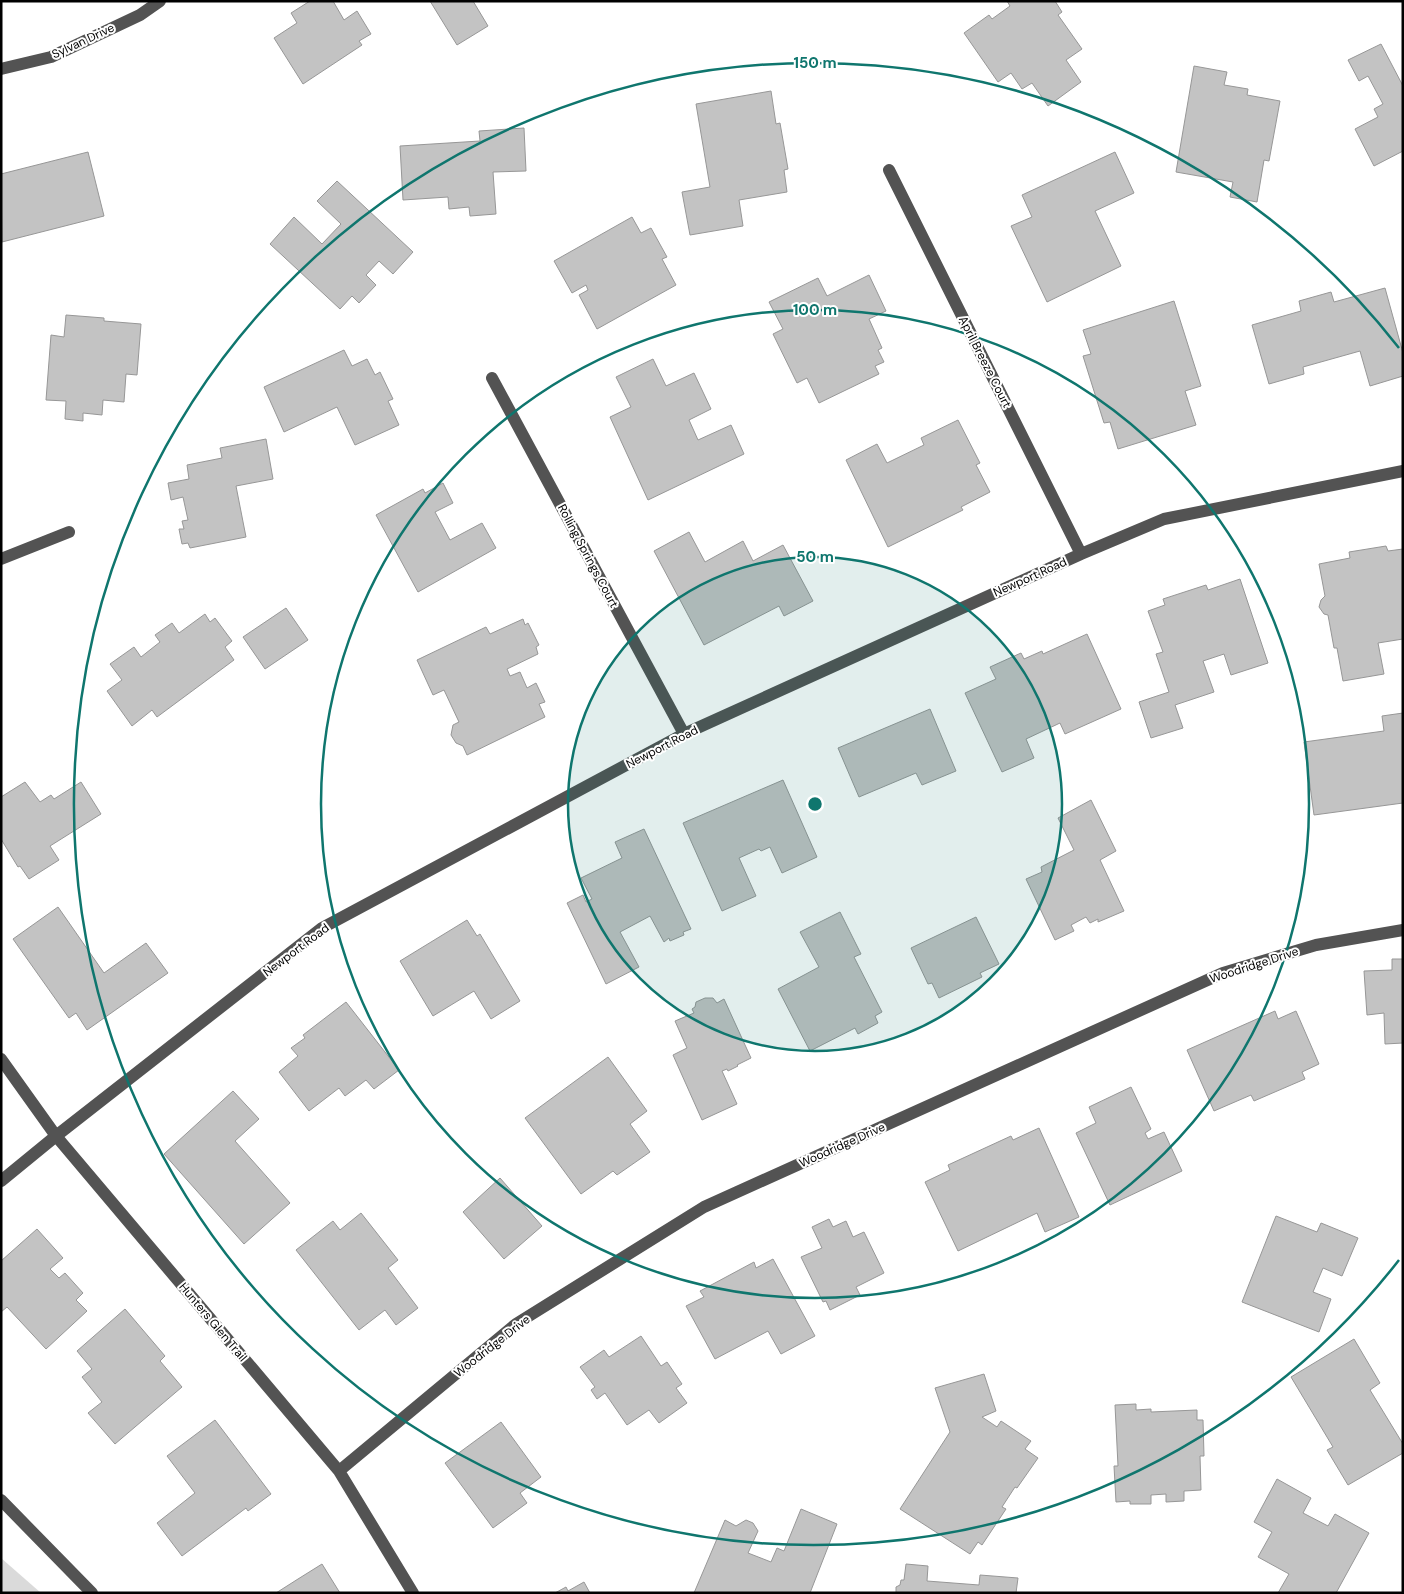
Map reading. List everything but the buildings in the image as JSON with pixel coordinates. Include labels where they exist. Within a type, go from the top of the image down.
[{"type":"street","name":"Sylvan Drive","points":[[1,69],[51,57],[140,15],[160,1]]},
{"type":"street","name":"April Breeze Court","points":[[889,170],[1081,554]]},
{"type":"street","name":"Rolling Springs Court","points":[[492,378],[684,734]]},
{"type":"street","name":"Newport Road","points":[[1,1181],[322,928],[684,734],[1081,554],[1164,520],[1403,471]]},
{"type":"street","points":[[1,559],[69,532]]},
{"type":"street","name":"Woodridge Drive","points":[[339,1471],[516,1324],[704,1207],[1223,972],[1316,945],[1403,930]]},
{"type":"street","name":"Hunters Glen Trail","points":[[1,1059],[56,1136],[339,1471],[414,1593]]},
{"type":"street","points":[[1,1500],[92,1593]]},
{"type":"shaded area","points":[[1,1558],[41,1593],[1,1593]]}]
